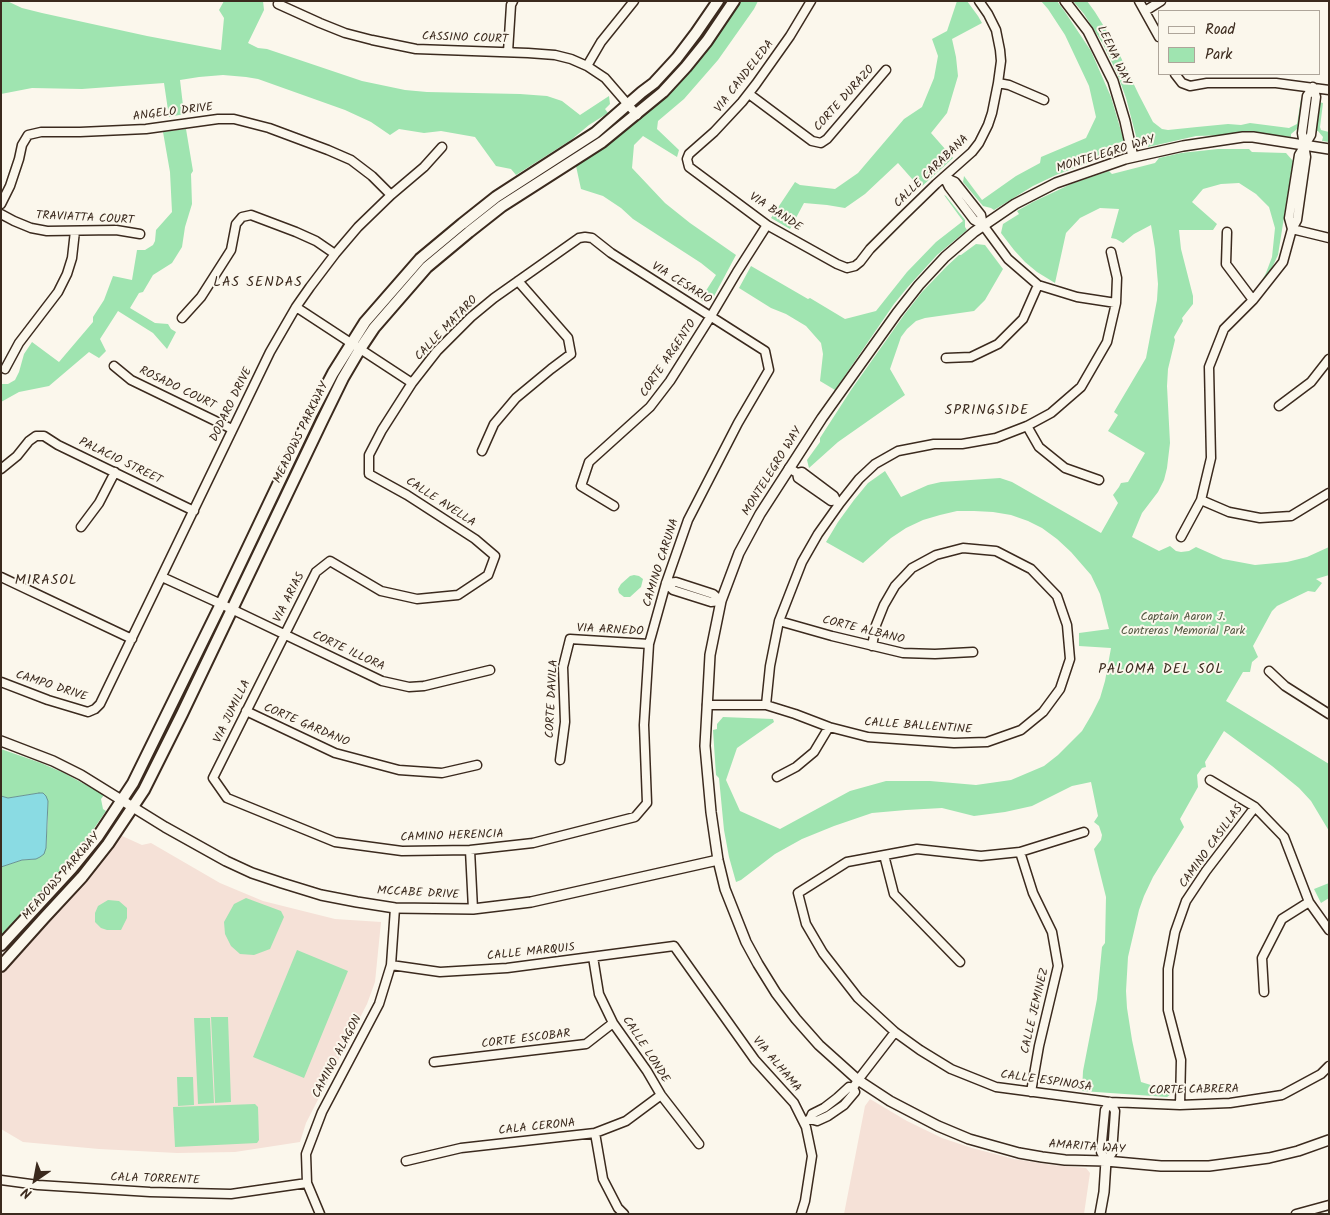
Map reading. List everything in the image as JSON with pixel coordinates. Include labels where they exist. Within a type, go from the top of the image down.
[{"type":"main road","name":"MEADOWS PARKWAY","points":[[1,945],[72,868],[98,836],[133,783],[311,415],[350,343],[365,322],[420,259],[496,197],[596,133],[654,83],[696,33],[718,1]]},
{"type":"main road","name":"MEADOWS PARKWAY","points":[[1,966],[82,877],[108,844],[144,790],[343,378],[374,328],[427,267],[462,238],[502,206],[602,142],[663,92],[707,41],[734,1]]},
{"type":"street","points":[[508,52],[511,5],[513,1]]},
{"type":"street","points":[[587,66],[602,42],[634,1]]},
{"type":"street","name":"VIA CANDELEDA","points":[[687,159],[749,94],[790,36],[811,1]]},
{"type":"street","name":"CALLE CARABANA","points":[[860,262],[894,225],[972,152],[988,125],[998,84],[1001,61],[996,30],[979,1]]},
{"type":"street","name":"LEENA WAY","points":[[1065,1],[1088,31],[1113,81],[1133,157]]},
{"type":"street","points":[[1139,1],[1158,36]]},
{"type":"street","points":[[1144,10],[1161,1]]},
{"type":"street","name":"CASSINO COURT","points":[[278,4],[345,33],[416,49],[555,55],[571,59],[587,66],[605,78],[637,115]]},
{"type":"street","name":"CORTE DURAZO","points":[[749,94],[812,141],[820,143],[827,139],[886,70]]},
{"type":"street","points":[[1176,75],[1182,83],[1190,86],[1207,83],[1276,83],[1329,90]]},
{"type":"street","points":[[998,84],[1009,85],[1044,100]]},
{"type":"street","points":[[1181,537],[1201,500],[1211,458],[1209,367],[1224,329],[1253,300],[1283,262],[1292,229],[1297,220],[1306,156],[1302,133],[1307,96],[1313,87]]},
{"type":"street","name":"ANGELO DRIVE","points":[[1,204],[20,159],[22,145],[28,136],[41,132],[146,129],[218,119],[234,119],[269,128],[351,160],[372,176],[391,195]]},
{"type":"street","name":"MONTELEGRO WAY","points":[[856,1084],[796,1019],[776,993],[758,964],[746,942],[725,888],[718,860],[711,812],[705,746],[710,654],[721,601],[739,554],[760,514],[793,470],[891,321],[919,285],[945,257],[983,225],[1015,204],[1056,183],[1089,170],[1133,157],[1182,146],[1243,137],[1305,146]]},
{"type":"street","points":[[1305,146],[1329,149]]},
{"type":"street","name":"DODARO DRIVE","points":[[95,709],[100,704],[132,639],[270,352],[296,307],[335,254],[358,227],[424,167],[442,147]]},
{"type":"street","name":"VIA BANDE","points":[[687,159],[689,167],[766,224],[837,264],[847,268],[855,266],[860,262]]},
{"type":"street","points":[[944,177],[955,182],[981,215],[983,225],[1008,259],[1038,284],[1077,297],[1116,303]]},
{"type":"street","name":"TRAVIATTA COURT","points":[[1,214],[31,228],[47,231],[116,230],[140,234]]},
{"type":"street","points":[[182,318],[201,297],[224,261],[230,250],[236,224],[242,217],[251,215],[296,232],[316,241],[335,254]]},
{"type":"street","name":"CORTE ARGENTO","points":[[614,506],[581,486],[589,462],[650,407],[670,380],[711,316],[766,224]]},
{"type":"street","points":[[1292,229],[1329,238]]},
{"type":"street","points":[[6,369],[19,343],[63,283],[72,258],[75,231]]},
{"type":"street","points":[[1227,232],[1226,264],[1253,300]]},
{"type":"street","name":"VIA CESARIO","points":[[585,237],[592,238],[611,253],[765,351]]},
{"type":"street","name":"CALLE MATARO","points":[[369,474],[369,455],[382,430],[412,383],[437,351],[471,317],[494,298],[579,238],[585,237]]},
{"type":"street","points":[[766,705],[770,666],[779,620],[802,562],[838,502],[875,464],[898,451],[934,444],[962,444],[996,438],[1027,426],[1051,413],[1081,387],[1107,342],[1116,303],[1118,278],[1111,252]]},
{"type":"street","points":[[482,451],[494,424],[516,398],[551,368],[571,354],[568,338],[518,281]]},
{"type":"street","points":[[946,358],[971,357],[998,344],[1023,318],[1038,284]]},
{"type":"street","points":[[296,307],[412,383]]},
{"type":"street","name":"CAMINO CARUNA","points":[[647,803],[644,725],[649,644],[666,583],[688,520],[738,423],[769,370],[765,351]]},
{"type":"street","points":[[1279,406],[1311,382],[1329,359]]},
{"type":"street","name":"ROSADO COURT","points":[[114,366],[130,380],[232,429]]},
{"type":"street","points":[[1027,426],[1039,447],[1065,468],[1099,480]]},
{"type":"street","name":"PALACIO STREET","points":[[1,469],[17,456],[28,441],[36,436],[44,436],[58,445],[194,511]]},
{"type":"street","points":[[793,470],[798,478],[831,501],[838,502]]},
{"type":"street","points":[[81,527],[99,503],[115,472]]},
{"type":"street","name":"CALLE AVELLA","points":[[369,474],[475,539],[495,556]]},
{"type":"street","points":[[1201,500],[1229,512],[1260,518],[1291,516],[1329,493]]},
{"type":"street","name":"CALLE BALLENTINE","points":[[707,706],[766,705],[829,727],[868,737],[954,743],[987,742],[1021,730],[1043,712],[1060,688],[1070,659],[1067,625],[1057,596],[1031,570],[996,551],[963,548],[936,554],[912,568],[895,586],[884,605],[876,626],[872,646]]},
{"type":"street","name":"VIA ARIAS","points":[[284,635],[316,572],[330,561],[381,591],[417,599],[458,595],[488,575],[495,556]]},
{"type":"street","points":[[1,577],[132,639]]},
{"type":"street","name":"CORTE ILLORA","points":[[162,577],[363,673],[396,685],[409,687],[424,686],[490,670]]},
{"type":"street","points":[[666,583],[676,582],[714,594],[721,601]]},
{"type":"street","name":"CORTE ALBANO","points":[[779,620],[903,653],[973,652]]},
{"type":"street","name":"VIA JUMILLA","points":[[227,798],[213,778],[284,635]]},
{"type":"street","name":"VIA ARNEDO","points":[[570,639],[649,644]]},
{"type":"street","name":"CORTE DAVILA","points":[[560,760],[565,722],[563,667],[570,639]]},
{"type":"street","points":[[1269,671],[1285,686],[1329,714]]},
{"type":"street","name":"CAMPO DRIVE","points":[[1,682],[48,700],[88,712],[95,709]]},
{"type":"street","name":"CORTE GARDANO","points":[[246,711],[335,753],[399,770],[442,772],[477,765]]},
{"type":"street","points":[[777,777],[796,767],[814,752],[829,727]]},
{"type":"street","name":"MCCABE DRIVE","points":[[1,741],[60,764],[81,775],[197,845],[252,873],[321,895],[395,908],[473,909],[539,901],[718,860]]},
{"type":"street","points":[[1210,780],[1255,807],[1284,837],[1309,902],[1329,930]]},
{"type":"street","name":"CAMINO HERENCIA","points":[[227,798],[336,842],[402,851],[470,850],[533,843],[635,817],[647,803]]},
{"type":"street","name":"CAMINO CASILLAS","points":[[1180,1105],[1181,1060],[1168,1010],[1168,969],[1175,932],[1186,901],[1206,871],[1255,807]]},
{"type":"street","points":[[960,962],[894,894],[884,855],[917,849],[981,856],[1020,852],[1084,832]]},
{"type":"street","points":[[470,850],[473,909]]},
{"type":"street","name":"CALLE JEMINEZ","points":[[1020,852],[1033,893],[1052,932],[1058,966],[1039,1046],[1031,1092]]},
{"type":"street","name":"CALLE ESPINOSA","points":[[884,855],[846,862],[798,892],[806,924],[823,953],[858,998],[895,1032],[951,1069],[996,1087],[1110,1102]]},
{"type":"street","points":[[1264,992],[1262,958],[1282,919],[1309,902]]},
{"type":"street","name":"CAMINO ALAGON","points":[[320,1214],[307,1183],[306,1154],[322,1112],[379,1004],[391,965],[395,908]]},
{"type":"street","name":"CALLE MARQUIS","points":[[391,965],[440,972],[507,968],[674,946]]},
{"type":"street","name":"VIA ALHAMA","points":[[674,946],[755,1060],[807,1120],[806,1127],[812,1156],[805,1201],[801,1214]]},
{"type":"street","name":"CALLE LONDE","points":[[593,957],[599,994],[613,1023],[661,1094],[699,1144]]},
{"type":"street","name":"CORTE ESCOBAR","points":[[434,1062],[586,1044],[613,1023]]},
{"type":"street","points":[[807,1120],[812,1114],[824,1108],[849,1087],[856,1084],[895,1032]]},
{"type":"street","name":"CORTE CABRERA","points":[[1110,1102],[1180,1105],[1230,1103],[1282,1095],[1321,1074],[1329,1066]]},
{"type":"street","name":"AMARITA WAY","points":[[856,1084],[938,1126],[969,1139],[994,1147],[1042,1157],[1161,1166],[1209,1166],[1269,1158],[1298,1151],[1329,1140]]},
{"type":"street","name":"CALA CERONA","points":[[406,1160],[461,1148],[595,1133],[626,1121],[661,1094]]},
{"type":"street","points":[[1100,1214],[1106,1161],[1101,1152],[1105,1110],[1110,1102]]},
{"type":"street","points":[[595,1133],[603,1179],[618,1212]]},
{"type":"street","name":"CALA TORRENTE","points":[[1,1180],[38,1185],[150,1192],[231,1194],[307,1183]]},
{"type":"street","points":[[1296,1214],[1326,1209]]},
{"type":"shaded area","points":[[120,835],[142,845],[151,843],[220,883],[263,901],[335,919],[381,922],[375,982],[367,1004],[306,1123],[300,1142],[235,1152],[177,1153],[99,1149],[23,1142],[1,1129],[1,974],[99,864]]},
{"type":"shaded area","points":[[870,1099],[907,1121],[942,1138],[972,1148],[1014,1159],[1086,1168],[1090,1173],[1084,1214],[844,1214],[865,1106]]},
{"type":"green space","points":[[1,1],[7,1],[22,8],[42,13],[221,50],[224,18],[219,10],[224,1],[263,1],[264,10],[248,43],[258,48],[267,49],[362,81],[405,90],[427,92],[547,96],[562,101],[580,115],[609,96],[610,104],[605,109],[608,113],[589,125],[571,140],[516,175],[511,169],[496,166],[475,137],[441,131],[424,133],[399,129],[390,135],[371,122],[345,110],[258,79],[246,77],[223,75],[180,80],[184,114],[169,117],[164,83],[82,89],[32,88],[1,94]]},
{"type":"green space","points":[[741,1],[758,1],[718,60],[684,99],[658,121],[657,129],[679,150],[677,157],[643,136],[634,145],[632,168],[665,203],[736,255],[712,300],[704,302],[700,300],[716,275],[701,263],[633,219],[603,196],[581,189],[576,166],[623,133],[653,107],[707,49]]},
{"type":"green space","points":[[957,1],[967,1],[982,23],[952,39],[958,76],[947,113],[931,133],[953,158],[920,188],[898,163],[865,194],[845,208],[804,203],[790,229],[771,218],[795,182],[800,185],[835,189],[858,173],[904,119],[922,107],[934,78],[938,56],[932,39],[947,31]]},
{"type":"green space","points":[[1041,1],[1057,1],[1091,51],[1111,97],[1124,141],[1118,143],[1116,149],[1118,154],[1098,159],[1056,175],[1033,186],[994,210],[983,206],[963,182],[964,176],[982,200],[1016,176],[1040,163],[1041,157],[1086,138],[1096,117],[1089,86],[1065,35]]},
{"type":"green space","points":[[1073,1],[1087,1],[1095,12],[1113,41],[1153,122],[1162,129],[1250,123],[1289,128],[1297,124],[1301,99],[1304,100],[1300,130],[1297,129],[1291,134],[1291,137],[1263,134],[1196,136],[1148,147],[1147,143],[1140,139],[1137,140],[1126,98],[1117,73],[1103,44],[1084,14]]},
{"type":"green space","points":[[1319,102],[1323,103],[1320,127],[1321,130],[1329,132],[1329,142],[1322,141],[1323,137],[1318,131],[1315,131]]},
{"type":"green space","points":[[186,129],[193,171],[191,174],[192,204],[185,227],[182,247],[172,263],[153,275],[143,292],[139,293],[130,308],[155,323],[168,324],[176,332],[167,349],[153,333],[118,311],[100,339],[106,351],[99,358],[89,352],[49,386],[19,392],[1,402],[1,384],[8,384],[15,380],[24,354],[32,342],[59,362],[93,322],[93,317],[104,300],[113,276],[132,280],[137,250],[145,250],[153,245],[156,230],[172,212],[170,172],[163,132]]},
{"type":"green space","name":"Captain Aaron J. Contreras Memorial Park","points":[[1218,149],[1249,149],[1252,152],[1286,153],[1293,161],[1278,255],[1270,272],[1260,284],[1272,257],[1275,228],[1269,207],[1256,194],[1239,183],[1221,184],[1203,189],[1192,202],[1217,224],[1213,230],[1179,230],[1181,249],[1193,296],[1193,304],[1182,318],[1183,321],[1174,337],[1175,340],[1168,369],[1170,443],[1164,480],[1158,492],[1142,513],[1132,537],[1159,551],[1170,546],[1176,551],[1181,552],[1189,551],[1196,547],[1223,559],[1255,565],[1287,562],[1307,557],[1329,547],[1329,575],[1316,579],[1322,583],[1315,592],[1308,591],[1277,606],[1272,611],[1253,646],[1258,657],[1252,662],[1250,672],[1243,672],[1226,701],[1329,764],[1329,831],[1311,801],[1299,788],[1224,731],[1205,762],[1206,767],[1202,768],[1197,775],[1198,787],[1180,819],[1184,827],[1153,877],[1144,896],[1128,957],[1127,1008],[1141,1082],[1174,1092],[1167,1097],[1082,1091],[1083,1071],[1097,999],[1102,947],[1105,943],[1106,897],[1094,849],[1101,840],[1102,835],[1099,826],[1094,822],[1098,816],[1091,782],[1072,786],[1032,806],[1005,812],[974,816],[942,808],[872,813],[802,839],[775,854],[736,882],[724,830],[719,778],[716,775],[713,730],[717,729],[717,724],[723,717],[773,719],[774,722],[737,748],[726,780],[740,811],[780,829],[850,791],[886,781],[930,781],[976,785],[1011,780],[1044,766],[1082,731],[1100,698],[1111,648],[1079,646],[1079,633],[1109,629],[1100,594],[1091,575],[1057,539],[1042,528],[1011,515],[993,512],[957,511],[923,520],[906,528],[891,538],[863,563],[826,542],[838,522],[868,483],[885,471],[901,497],[928,485],[941,482],[1000,478],[1012,482],[1101,533],[1118,503],[1113,495],[1121,483],[1128,482],[1145,453],[1108,431],[1118,415],[1114,412],[1146,358],[1157,300],[1158,284],[1151,225],[1134,234],[1123,243],[1111,238],[1119,209],[1100,208],[1080,218],[1066,233],[1055,283],[1037,272],[1014,250],[1001,233],[1003,224],[1019,214],[1017,211],[1071,184],[1109,171],[1112,174],[1155,163],[1159,158],[1181,153]]},
{"type":"green space","points":[[944,195],[965,220],[967,230],[937,255],[907,288],[835,390],[820,381],[823,354],[821,343],[806,326],[786,314],[771,308],[739,288],[751,266],[845,319],[876,311],[907,272],[936,242],[963,221]]},
{"type":"green space","points":[[976,244],[985,245],[1003,269],[985,300],[974,311],[925,318],[916,321],[907,329],[901,337],[890,369],[905,395],[838,442],[809,468],[807,460],[820,442],[820,438],[904,315],[922,292],[947,266],[959,255]]},
{"type":"green space","points":[[634,575],[643,579],[641,587],[630,597],[624,597],[619,593],[618,589],[630,576]]},
{"type":"green space","points":[[1,749],[64,773],[104,795],[101,799],[103,809],[106,811],[86,840],[1,938],[1,867],[22,860],[40,857],[46,848],[48,801],[39,793],[8,798],[1,796]]},
{"type":"green space","points":[[1329,883],[1329,898],[1321,903],[1314,889]]},
{"type":"green space","points":[[246,898],[281,911],[284,917],[270,949],[254,955],[240,954],[231,946],[225,934],[224,922],[234,904]]},
{"type":"green space","points":[[108,900],[119,901],[127,908],[127,918],[121,930],[107,930],[101,928],[95,922],[95,913],[98,906]]},
{"type":"green space","points":[[297,950],[348,971],[304,1078],[253,1057]]},
{"type":"green space","points":[[211,1017],[228,1017],[231,1102],[215,1103]]},
{"type":"green space","points":[[194,1018],[210,1018],[214,1103],[198,1104]]},
{"type":"green space","points":[[177,1077],[193,1077],[194,1105],[178,1106]]},
{"type":"green space","points":[[255,1104],[258,1107],[259,1140],[257,1143],[175,1147],[173,1107]]},
{"type":"water","points":[[43,793],[48,801],[46,848],[44,854],[36,859],[22,860],[1,867],[1,796],[8,798]]},
{"type":"district","name":"LAS SENDAS","points":[[258,284]]},
{"type":"district","name":"SPRINGSIDE","points":[[987,412]]},
{"type":"district","name":"MIRASOL","points":[[46,582]]},
{"type":"district","name":"PALOMA DEL SOL","points":[[1161,671]]}]
